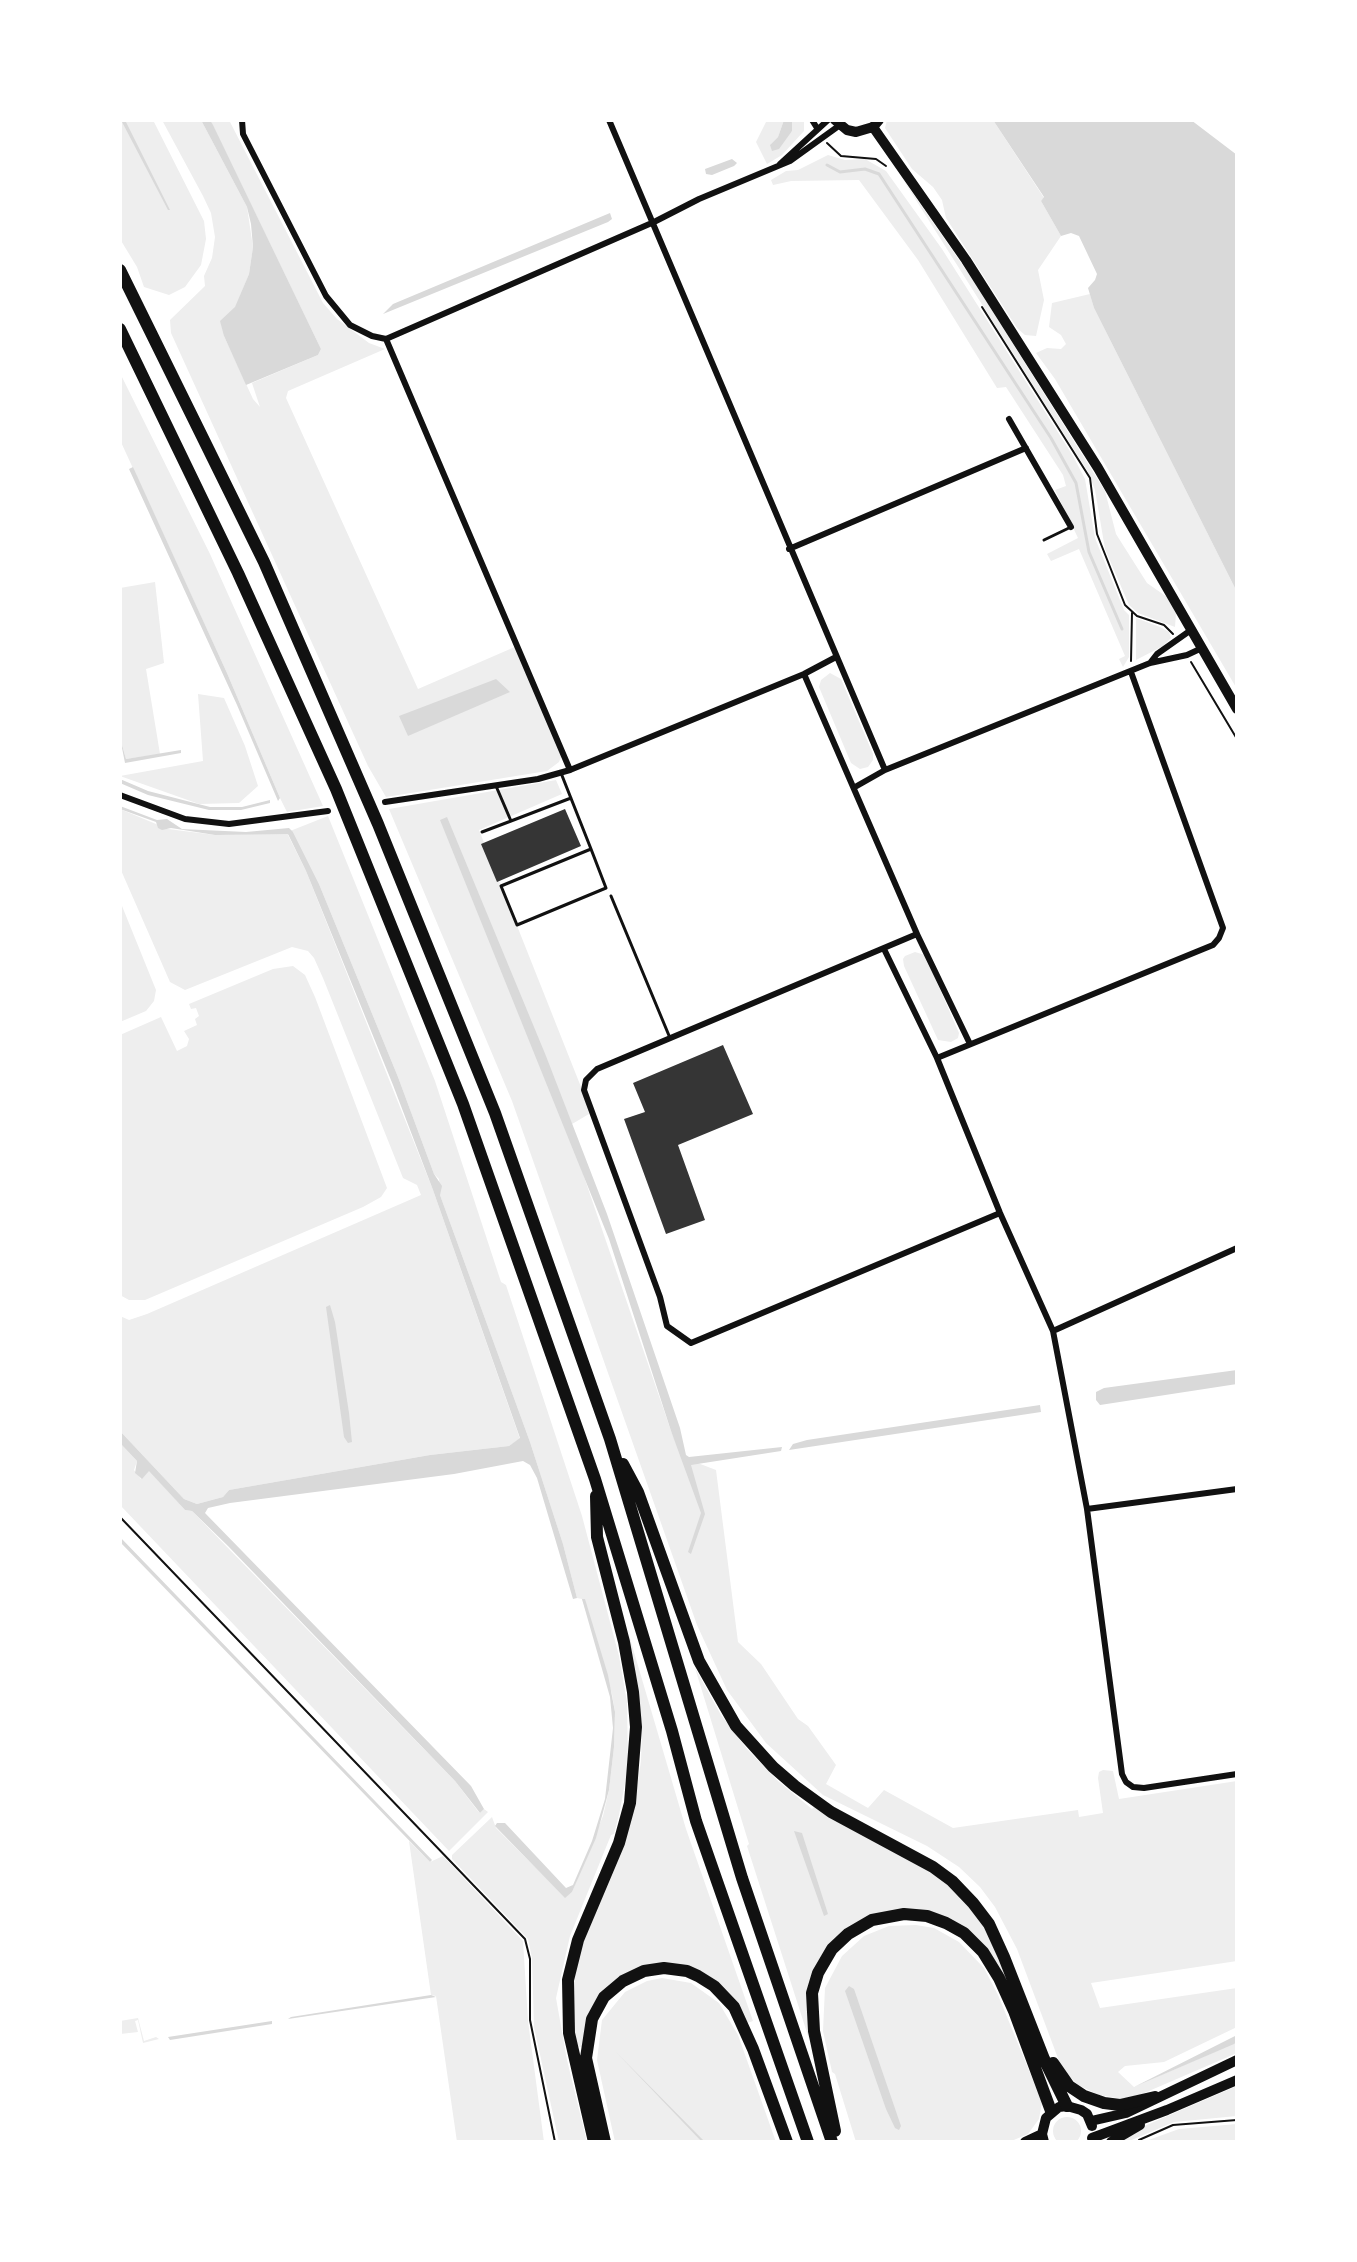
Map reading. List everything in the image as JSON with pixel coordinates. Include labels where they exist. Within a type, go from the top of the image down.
[{"type":"highway","points":[[120,270],[264,562],[362,785],[495,1113],[610,1439],[742,1878],[832,2142]]},
{"type":"highway","points":[[120,329],[238,573],[336,789],[463,1104],[595,1479],[672,1731],[696,1821],[808,2142]]},
{"type":"highway","points":[[610,1439],[638,1492],[699,1661],[736,1726],[773,1767],[831,1812],[911,1853],[952,1881],[973,1903],[988,1924],[1004,1957],[1035,2036],[1067,2106]]},
{"type":"highway","points":[[594,2142],[569,2033],[568,1980],[578,1940],[619,1843],[630,1803],[636,1727],[633,1692],[624,1642],[597,1537],[595,1479]]},
{"type":"highway","points":[[838,2142],[814,2031],[812,1993],[828,1955],[848,1934],[872,1920],[904,1914],[927,1916],[946,1923],[964,1933],[983,1952],[999,1978],[1014,2011],[1051,2111]]},
{"type":"highway","points":[[605,2142],[586,2058],[592,2019],[604,1997],[623,1981],[645,1971],[664,1968],[687,1971],[706,1980],[734,2007],[753,2049],[786,2142]]},
{"type":"highway","points":[[1035,2036],[1058,2073],[1069,2086],[1084,2096],[1120,2105],[1155,2097]]},
{"type":"main road","points":[[838,123],[856,132],[876,124],[966,260],[1098,468],[1237,710]]},
{"type":"main road","points":[[1091,2121],[1126,2113],[1155,2097],[1237,2060]]},
{"type":"main road","points":[[1025,2142],[1043,2138],[1046,2118],[1051,2111],[1067,2106],[1081,2110],[1091,2121],[1091,2140],[1237,2080]]},
{"type":"main road","points":[[1111,2142],[1167,2110]]},
{"type":"street","points":[[242,120],[243,134],[326,296],[350,325],[372,336],[386,339],[654,222],[699,199],[777,167],[800,156],[824,139],[838,123]]},
{"type":"street","points":[[609,120],[654,222],[789,549],[885,770]]},
{"type":"street","points":[[812,120],[817,128]]},
{"type":"street","points":[[777,167],[828,120]]},
{"type":"street","points":[[386,339],[570,770]]},
{"type":"street","points":[[1009,419],[1071,527]]},
{"type":"street","points":[[789,549],[1026,448]]},
{"type":"street","points":[[1150,663],[1191,630]]},
{"type":"street","points":[[855,787],[885,770],[1150,663],[1187,655],[1202,648]]},
{"type":"street","points":[[385,802],[496,786],[561,773],[804,674],[836,657]]},
{"type":"street","points":[[937,1058],[1213,945],[1219,938],[1223,928],[1131,672]]},
{"type":"street","points":[[804,674],[917,934],[970,1044]]},
{"type":"street","points":[[120,795],[185,819],[229,824],[328,811]]},
{"type":"street","points":[[917,934],[597,1069],[586,1080],[584,1090],[660,1298],[667,1326],[691,1343],[1000,1213]]},
{"type":"street","points":[[884,949],[937,1058],[1000,1213],[1053,1331],[1087,1509],[1121,1767],[1126,1782],[1133,1787],[1144,1788],[1237,1774]]},
{"type":"street","points":[[1053,1331],[1237,1248]]},
{"type":"street","points":[[1087,1509],[1237,1489]]},
{"type":"lane","points":[[1044,540],[1071,527]]},
{"type":"lane","points":[[561,773],[591,849],[606,888],[516,925],[501,886],[591,849]]},
{"type":"lane","points":[[496,786],[511,821]]},
{"type":"lane","points":[[482,832],[571,798]]},
{"type":"lane","points":[[611,897],[670,1038]]},
{"type":"path","points":[[824,139],[841,156],[876,159],[890,169]]},
{"type":"path","points":[[978,300],[1090,478],[1097,534],[1119,592],[1132,613],[1131,672]]},
{"type":"path","points":[[1132,613],[1164,625],[1178,640]]},
{"type":"path","points":[[1187,655],[1237,739]]},
{"type":"path","points":[[120,1517],[525,1939],[530,1959],[530,2020],[555,2142]]},
{"type":"path","points":[[1133,2142],[1173,2125],[1237,2120]]},
{"type":"shaded area","points":[[120,120],[153,120],[204,221],[206,239],[201,265],[185,287],[169,295],[144,287],[137,267],[120,239]]},
{"type":"shaded area","points":[[121,120],[125,120],[170,210],[168,210]]},
{"type":"shaded area","points":[[162,120],[201,120],[247,207],[253,247],[249,274],[224,336],[253,399],[260,407],[252,383],[318,355],[321,349],[210,120],[229,120],[323,303],[337,319],[369,343],[385,349],[288,391],[286,398],[418,689],[517,646],[562,754],[559,762],[547,771],[386,797],[368,766],[171,333],[170,320],[205,286],[204,276],[212,258],[215,237],[211,213]]},
{"type":"shaded area","points":[[201,120],[210,120],[213,125],[321,349],[318,355],[246,385],[224,336],[220,321],[235,307],[249,274],[253,247],[251,224],[247,207]]},
{"type":"shaded area","points":[[767,120],[784,120],[778,137],[770,145],[792,131],[792,120],[804,120],[804,131],[782,155],[767,164],[756,142]]},
{"type":"shaded area","points":[[784,120],[792,120],[792,131],[779,149],[772,151],[770,145],[778,137]]},
{"type":"shaded area","points":[[887,120],[993,120],[1044,198],[1041,201],[1061,236],[1038,270],[1044,300],[1036,336],[1025,335],[1017,328],[946,218],[942,200],[933,187],[912,169],[885,128]]},
{"type":"shaded area","points":[[993,120],[1191,120],[1237,155],[1237,592],[1094,308],[1088,288],[1097,274],[1079,236],[1071,233],[1061,236],[1041,201],[1044,197]]},
{"type":"shaded area","points":[[828,155],[845,160],[865,159],[886,171],[942,249],[1073,456],[1085,479],[1095,538],[1124,610],[1129,615],[1129,657],[1123,667],[1119,659],[1125,656],[1079,549],[1051,561],[1047,554],[1078,538],[1055,490],[1066,486],[1063,475],[1006,387],[997,388],[918,260],[859,180],[791,181],[773,185],[771,180],[786,171],[798,170]]},
{"type":"shaded area","points":[[732,159],[737,163],[734,166],[712,175],[706,174],[705,169]]},
{"type":"shaded area","points":[[902,178],[973,280],[1105,491],[1116,534],[1147,583],[1167,597],[1176,613],[1175,627],[1138,613],[1129,605],[1105,549],[1095,490],[1088,472]]},
{"type":"shaded area","points":[[610,213],[612,219],[608,222],[383,314],[393,304]]},
{"type":"shaded area","points":[[1090,294],[1094,308],[1237,592],[1237,689],[1055,379],[1036,353],[1047,348],[1061,349],[1066,344],[1061,335],[1049,327],[1052,303]]},
{"type":"shaded area","points":[[120,373],[210,554],[323,806],[287,812],[280,798],[227,673],[120,440]]},
{"type":"shaded area","points":[[133,467],[227,673],[280,798],[278,801],[237,705],[129,469]]},
{"type":"shaded area","points":[[155,582],[164,663],[146,669],[160,754],[126,759],[120,738],[120,588]]},
{"type":"shaded area","points":[[1136,618],[1169,632],[1171,638],[1163,646],[1136,660]]},
{"type":"shaded area","points":[[830,673],[841,679],[873,754],[873,760],[868,767],[860,769],[851,763],[819,687],[821,680]]},
{"type":"shaded area","points":[[496,679],[510,692],[408,736],[399,716]]},
{"type":"shaded area","points":[[198,694],[224,698],[245,746],[258,786],[239,803],[199,804],[120,776],[203,761]]},
{"type":"shaded area","points":[[120,738],[126,759],[181,750],[181,753],[125,763]]},
{"type":"shaded area","points":[[120,779],[148,791],[210,807],[242,807],[270,800],[270,803],[241,810],[209,810],[148,795],[120,783]]},
{"type":"shaded area","points":[[556,780],[562,794],[479,830],[583,1092],[589,1114],[567,1127],[671,1431],[682,1457],[716,1470],[738,1642],[761,1664],[798,1719],[808,1726],[836,1765],[826,1784],[868,1808],[884,1790],[953,1828],[1078,1810],[1079,1817],[1103,1813],[1098,1778],[1099,1772],[1103,1770],[1113,1771],[1119,1799],[1237,1781],[1237,1961],[1091,1983],[1100,2008],[1237,1988],[1237,2027],[1164,2062],[1125,2066],[1118,2072],[1134,2087],[1237,2042],[1237,2053],[1135,2097],[1123,2099],[1099,2095],[1078,2085],[1062,2069],[1017,1949],[995,1907],[980,1887],[959,1867],[927,1846],[823,1795],[766,1743],[727,1690],[697,1625],[512,1101],[389,809]]},
{"type":"shaded area","points":[[120,806],[157,820],[167,819],[182,829],[246,832],[289,828],[293,832],[319,884],[398,1077],[434,1174],[442,1186],[440,1195],[530,1442],[563,1544],[577,1598],[573,1599],[537,1478],[530,1465],[523,1461],[454,1474],[230,1503],[208,1508],[205,1513],[471,1786],[484,1809],[480,1813],[455,1781],[228,1546],[192,1511],[185,1510],[149,1471],[142,1479],[135,1473],[137,1461],[120,1443],[120,1431],[184,1499],[197,1504],[223,1497],[229,1490],[430,1455],[509,1446],[520,1438],[433,1190],[393,1085],[306,871],[288,834],[215,835],[171,828],[162,830],[158,828],[156,822],[120,809]]},
{"type":"shaded area","points":[[120,809],[168,829],[215,835],[285,833],[328,816],[435,1081],[501,1282],[506,1285],[582,1516],[619,1656],[627,1702],[628,1767],[619,1815],[614,1834],[611,1835],[570,1936],[556,1998],[567,2060],[587,2142],[559,2142],[534,2027],[532,1958],[528,1939],[452,1859],[452,1855],[492,1817],[496,1828],[565,1897],[572,1892],[603,1816],[609,1790],[614,1747],[615,1712],[612,1694],[582,1599],[577,1598],[563,1544],[530,1442],[440,1195],[439,1179],[434,1174],[398,1077],[319,884],[293,832],[288,835],[306,871],[433,1190],[520,1439],[509,1446],[430,1455],[229,1490],[223,1497],[197,1504],[184,1499],[120,1431],[120,1316],[129,1320],[147,1314],[421,1195],[417,1185],[403,1178],[323,978],[314,958],[308,951],[292,947],[185,990],[170,982],[120,868]]},
{"type":"shaded area","points":[[447,817],[546,1056],[607,1214],[680,1428],[686,1455],[689,1457],[782,1447],[781,1451],[691,1465],[705,1514],[691,1554],[688,1552],[701,1513],[671,1431],[609,1239],[440,820]]},
{"type":"shaded area","points":[[120,901],[156,990],[154,1001],[146,1011],[120,1022]]},
{"type":"shaded area","points":[[915,952],[925,955],[959,1033],[958,1038],[951,1042],[938,1040],[904,966],[905,956]]},
{"type":"shaded area","points":[[293,966],[305,975],[315,997],[387,1188],[381,1197],[363,1207],[145,1300],[129,1300],[120,1295],[120,1035],[161,1017],[177,1051],[187,1046],[189,1039],[184,1031],[197,1025],[195,1019],[199,1016],[196,1008],[191,1009],[189,1004],[273,969]]},
{"type":"shaded area","points":[[330,1305],[335,1322],[349,1413],[352,1442],[348,1443],[344,1437],[326,1307]]},
{"type":"shaded area","points":[[1237,1370],[1237,1384],[1100,1405],[1096,1400],[1096,1392],[1104,1388]]},
{"type":"shaded area","points":[[1040,1405],[1041,1412],[789,1450],[793,1444],[807,1440]]},
{"type":"shaded area","points":[[120,1443],[137,1461],[134,1470],[141,1479],[149,1470],[185,1510],[192,1511],[455,1781],[477,1810],[480,1813],[484,1809],[488,1812],[449,1851],[120,1505]]},
{"type":"shaded area","points":[[120,1537],[432,1860],[430,1862],[120,1542]]},
{"type":"shaded area","points":[[582,1599],[585,1599],[608,1675],[615,1712],[614,1747],[609,1790],[596,1838],[572,1892],[565,1898],[495,1826],[497,1823],[505,1823],[566,1888],[573,1885],[592,1841],[605,1799],[613,1728],[610,1697]]},
{"type":"shaded area","points":[[629,1635],[686,1829],[753,2021],[747,2023],[740,2009],[680,1966],[613,1984],[584,2048],[576,2046],[573,1998],[575,1975],[580,1951],[623,1846],[634,1806],[641,1761],[642,1724],[627,1640]]},
{"type":"shaded area","points":[[695,1668],[721,1715],[747,1749],[778,1781],[812,1809],[815,1806],[914,1860],[949,1884],[984,1925],[1010,1987],[983,1944],[958,1923],[886,1912],[817,1964],[809,2039],[747,1846],[749,1844]]},
{"type":"shaded area","points":[[794,1831],[802,1833],[828,1914],[824,1916]]},
{"type":"shaded area","points":[[409,1841],[430,1862],[443,1856],[523,1941],[528,2021],[544,2142],[457,2142],[436,1996],[431,1995]]},
{"type":"shaded area","points":[[916,1925],[934,1928],[959,1942],[984,1968],[998,1995],[1042,2102],[1039,2119],[1028,2134],[1009,2142],[856,2142],[835,2074],[832,2072],[823,2031],[825,1988],[842,1956],[864,1936],[889,1926]]},
{"type":"shaded area","points":[[662,1978],[691,1983],[719,2003],[738,2035],[776,2142],[615,2142],[597,2060],[602,2020],[625,1992],[647,1981]]},
{"type":"shaded area","points":[[849,1986],[854,1989],[901,2126],[899,2130],[895,2128],[886,2109],[845,1991]]},
{"type":"shaded area","points":[[431,1995],[436,1997],[288,2019],[291,2017]]},
{"type":"shaded area","points":[[138,2018],[144,2041],[156,2037],[159,2039],[143,2043],[138,2020],[135,2021],[138,2032],[120,2034],[120,2021]]},
{"type":"shaded area","points":[[272,2021],[272,2024],[170,2040],[168,2037]]},
{"type":"shaded area","points":[[1237,2035],[1237,2042],[1234,2044],[1134,2087]]},
{"type":"shaded area","points":[[615,2051],[705,2142],[702,2142]]},
{"type":"shaded area","points":[[1237,2086],[1237,2116],[1174,2122],[1127,2142],[1118,2142],[1142,2127]]},
{"type":"shaded area","points":[[1067,2117],[1077,2121],[1081,2131],[1077,2141],[1067,2145],[1057,2141],[1053,2131],[1057,2121]]},
{"type":"shaded area","points":[[1237,2124],[1237,2142],[1143,2142],[1179,2129]]},
{"type":"building","points":[[565,809],[581,846],[497,882],[481,844]]},
{"type":"building","points":[[723,1045],[753,1114],[678,1145],[705,1220],[666,1234],[624,1119],[645,1112],[633,1083]]},
{"type":"waterway","points":[[827,165],[840,172],[865,169],[879,174],[1051,438],[1076,483],[1089,552],[1122,629]]}]
